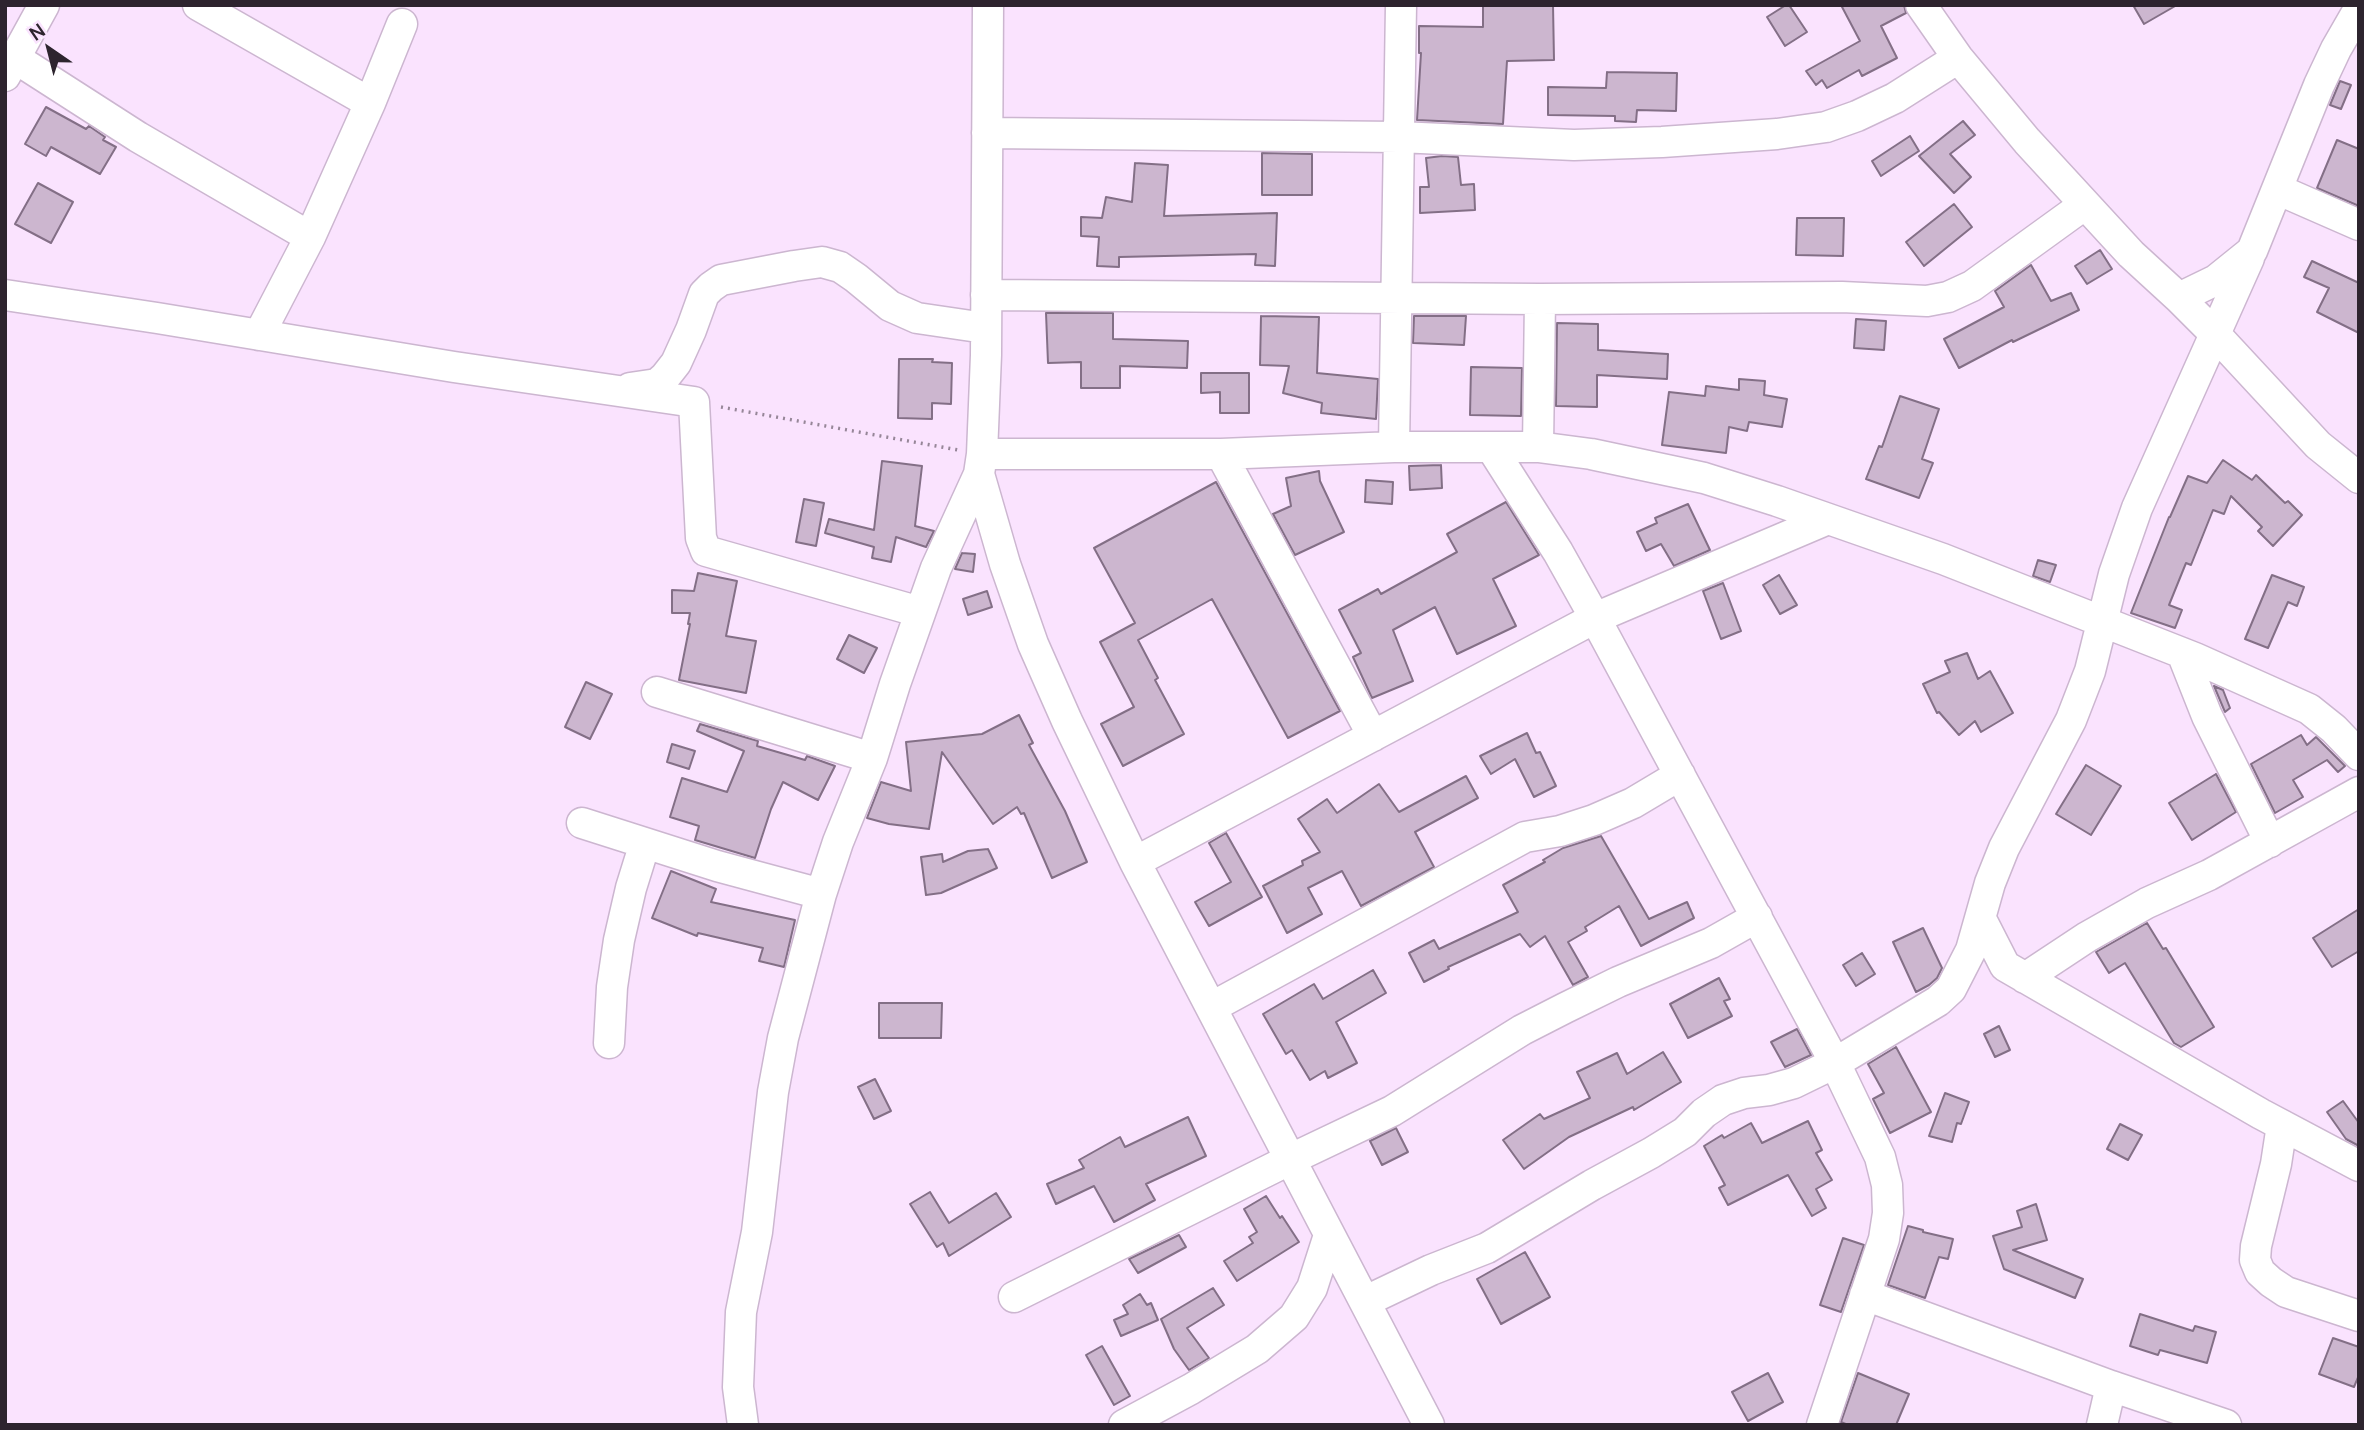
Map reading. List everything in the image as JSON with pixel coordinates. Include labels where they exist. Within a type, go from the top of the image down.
[{"type":"street","points":[[44,5],[10,67],[138,137],[310,237]]},
{"type":"street","points":[[198,5],[370,103]]},
{"type":"street","points":[[988,5],[986,295],[981,464],[1005,564],[1033,644],[1135,862],[1429,1425]]},
{"type":"street","points":[[1394,447],[1402,5]]},
{"type":"street","points":[[1921,5],[1987,94],[2084,205],[2215,334],[2318,445],[2359,478]]},
{"type":"street","points":[[1366,1301],[1431,1270],[1487,1248],[1685,1132],[1704,1113],[1723,1100],[1794,1083],[1835,1063],[1938,1001],[1951,989],[1971,950],[1990,883],[2004,848],[2071,720],[2090,671],[2114,574],[2137,508],[2252,251],[2319,85],[2359,9]]},
{"type":"street","points":[[259,335],[310,237],[402,24]]},
{"type":"street","points":[[987,133],[1399,137],[1574,145],[1662,142],[1826,128],[1895,97],[1958,58]]},
{"type":"street","points":[[2278,190],[2359,225]]},
{"type":"street","points":[[986,295],[1540,299],[1842,297],[1927,300],[1948,297],[1972,286],[2084,205]]},
{"type":"street","points":[[2179,298],[2216,280],[2252,251]]},
{"type":"street","points":[[613,389],[646,387],[657,384],[665,377],[676,363],[704,294],[721,280],[794,266],[822,262],[841,267],[890,306],[917,318],[985,328]]},
{"type":"street","points":[[5,295],[454,367],[694,402],[701,538],[706,551],[920,612]]},
{"type":"street","points":[[1538,447],[1540,299]]},
{"type":"street","points":[[981,464],[1394,447],[1538,447],[1591,454],[1704,478],[1943,559],[2182,653],[2309,709],[2334,729],[2359,755]]},
{"type":"street","points":[[1491,447],[1558,552],[1595,618],[1835,1063],[1880,1157],[1888,1213],[1884,1239],[1822,1425]]},
{"type":"street","points":[[1221,454],[1373,736]]},
{"type":"street","points":[[743,1425],[738,1388],[741,1312],[757,1232],[773,1091],[783,1038],[821,894],[872,758],[936,568],[981,464]]},
{"type":"street","points":[[1135,862],[1595,618],[1828,519]]},
{"type":"street","points":[[2182,653],[2207,716],[2270,842]]},
{"type":"street","points":[[657,692],[872,758]]},
{"type":"street","points":[[1212,1007],[1525,836],[1560,831],[1594,820],[1633,803],[1680,775]]},
{"type":"street","points":[[1961,973],[2015,972],[2270,842],[2359,792]]},
{"type":"street","points":[[582,824],[821,894]]},
{"type":"street","points":[[609,1044],[612,987],[619,940],[645,843]]},
{"type":"street","points":[[1014,1297],[1392,1111],[1522,1030],[1565,1007],[1618,982],[1673,961],[1757,917]]},
{"type":"street","points":[[1981,919],[2015,972],[2282,1125],[2359,1166]]},
{"type":"street","points":[[2282,1125],[2255,1260],[2260,1272],[2286,1292],[2359,1315]]},
{"type":"street","points":[[1124,1425],[1257,1349],[1294,1317],[1312,1288],[1329,1235]]},
{"type":"street","points":[[1865,1295],[2111,1386],[2226,1425]]},
{"type":"street","points":[[2102,1425],[2111,1386]]},
{"type":"path","points":[[694,402],[981,464]]},
{"type":"building","points":[[1483,5],[1553,5],[1554,60],[1507,61],[1503,124],[1417,120],[1421,53],[1419,26],[1483,27]]},
{"type":"building","points":[[1789,5],[1807,32],[1785,46],[1767,17]]},
{"type":"building","points":[[1841,5],[1904,5],[1906,13],[1881,26],[1897,58],[1862,76],[1859,70],[1827,88],[1822,80],[1816,85],[1806,71],[1860,41]]},
{"type":"building","points":[[2133,5],[2177,5],[2144,24]]},
{"type":"building","points":[[1607,72],[1677,73],[1676,111],[1637,110],[1636,122],[1615,121],[1615,116],[1548,115],[1548,87],[1606,88]]},
{"type":"building","points":[[2340,81],[2351,85],[2341,109],[2330,105]]},
{"type":"building","points":[[46,107],[86,129],[89,126],[105,137],[103,140],[116,147],[100,174],[51,147],[46,156],[25,144]]},
{"type":"building","points":[[1963,121],[1975,135],[1950,154],[1971,177],[1954,193],[1919,156]]},
{"type":"building","points":[[1910,136],[1919,151],[1881,176],[1872,161]]},
{"type":"building","points":[[2337,140],[2359,149],[2359,206],[2317,188]]},
{"type":"building","points":[[1262,153],[1312,154],[1312,195],[1262,195]]},
{"type":"building","points":[[1458,157],[1461,185],[1474,184],[1475,210],[1420,213],[1420,187],[1429,187],[1426,158]]},
{"type":"building","points":[[1135,163],[1168,165],[1164,216],[1277,213],[1275,266],[1255,265],[1256,254],[1119,257],[1119,267],[1097,266],[1099,237],[1081,236],[1081,217],[1102,218],[1106,197],[1132,202]]},
{"type":"building","points":[[38,183],[73,202],[51,243],[15,224]]},
{"type":"building","points":[[1954,204],[1972,227],[1924,266],[1906,242]]},
{"type":"building","points":[[1797,218],[1844,218],[1843,256],[1796,255]]},
{"type":"building","points":[[2100,250],[2112,269],[2087,284],[2075,266]]},
{"type":"building","points":[[2312,261],[2359,283],[2359,333],[2317,312],[2329,288],[2304,277]]},
{"type":"building","points":[[2031,265],[2051,301],[2071,293],[2079,310],[2013,342],[2012,340],[1959,368],[1944,339],[2004,307],[1995,291]]},
{"type":"building","points":[[1046,313],[1113,313],[1113,339],[1188,341],[1187,368],[1120,366],[1120,388],[1081,388],[1081,362],[1048,363]]},
{"type":"building","points":[[1261,316],[1319,317],[1317,373],[1378,379],[1376,419],[1321,413],[1322,403],[1283,393],[1289,366],[1260,365]]},
{"type":"building","points":[[1414,316],[1466,316],[1464,345],[1413,343]]},
{"type":"building","points":[[1856,319],[1886,321],[1884,350],[1854,348]]},
{"type":"building","points":[[1557,323],[1598,324],[1598,350],[1668,354],[1667,379],[1597,375],[1597,407],[1556,406]]},
{"type":"building","points":[[899,359],[933,359],[932,362],[952,363],[951,404],[932,403],[932,419],[898,418]]},
{"type":"building","points":[[1471,367],[1522,368],[1521,416],[1470,415]]},
{"type":"building","points":[[1201,373],[1249,373],[1249,413],[1220,413],[1220,392],[1201,393]]},
{"type":"building","points":[[1739,379],[1765,381],[1764,395],[1787,399],[1782,427],[1749,422],[1747,431],[1729,427],[1726,453],[1662,445],[1669,392],[1705,396],[1706,386],[1739,390]]},
{"type":"building","points":[[1900,396],[1939,409],[1922,459],[1933,463],[1919,498],[1866,479],[1879,446],[1882,447]]},
{"type":"building","points":[[2223,460],[2252,480],[2256,475],[2302,515],[2273,546],[2258,531],[2262,527],[2231,496],[2224,514],[2213,510],[2191,565],[2186,563],[2169,605],[2182,610],[2175,628],[2131,613],[2188,476],[2207,483]]},
{"type":"building","points":[[882,461],[922,466],[915,526],[934,531],[926,547],[896,537],[891,562],[872,558],[874,547],[825,533],[829,519],[874,530]]},
{"type":"building","points":[[1441,465],[1442,488],[1410,490],[1409,466]]},
{"type":"building","points":[[1319,471],[1320,481],[1344,532],[1295,555],[1273,514],[1291,506],[1286,478]]},
{"type":"building","points":[[1366,480],[1393,482],[1392,504],[1365,502]]},
{"type":"building","points":[[1216,482],[1340,711],[1288,738],[1212,599],[1138,640],[1158,678],[1155,680],[1184,734],[1123,766],[1101,724],[1134,707],[1100,642],[1135,623],[1094,548]]},
{"type":"building","points":[[804,499],[824,503],[816,546],[796,542]]},
{"type":"building","points":[[1506,502],[1539,555],[1493,579],[1516,626],[1457,654],[1435,607],[1393,630],[1413,681],[1372,698],[1353,657],[1361,653],[1339,610],[1378,589],[1381,594],[1457,552],[1447,534]]},
{"type":"building","points":[[1688,504],[1710,550],[1674,566],[1661,544],[1646,551],[1637,532],[1657,523],[1655,518]]},
{"type":"building","points":[[962,553],[975,554],[973,572],[955,569]]},
{"type":"building","points":[[2038,560],[2056,565],[2050,582],[2033,576]]},
{"type":"building","points":[[698,573],[737,581],[726,636],[756,641],[746,693],[679,680],[690,613],[672,613],[672,590],[694,591]]},
{"type":"building","points":[[1779,575],[1797,605],[1780,614],[1763,585]]},
{"type":"building","points":[[2272,575],[2304,587],[2297,606],[2288,602],[2268,648],[2245,639]]},
{"type":"building","points":[[1723,583],[1741,631],[1721,639],[1703,591]]},
{"type":"building","points":[[987,591],[992,607],[968,615],[963,599]]},
{"type":"building","points":[[849,635],[877,648],[864,673],[837,659]]},
{"type":"building","points":[[1967,653],[1978,679],[1990,671],[2013,713],[1981,732],[1975,721],[1959,735],[1939,712],[1937,713],[1923,684],[1950,672],[1945,661]]},
{"type":"building","points":[[586,682],[612,694],[590,739],[565,727]]},
{"type":"building","points":[[2214,686],[2223,690],[2230,708],[2225,712]]},
{"type":"building","points":[[1019,715],[1033,743],[1029,745],[1065,811],[1087,862],[1052,878],[1024,813],[1021,814],[1017,807],[993,824],[942,752],[929,829],[867,818],[881,782],[911,791],[906,742],[982,734]]},
{"type":"building","points":[[700,724],[758,741],[757,746],[805,760],[807,756],[835,766],[818,800],[783,782],[755,858],[695,840],[699,826],[670,817],[682,778],[727,792],[744,751],[697,731]]},
{"type":"building","points":[[1527,733],[1536,753],[1540,752],[1556,786],[1534,797],[1515,759],[1491,774],[1480,756]]},
{"type":"building","points":[[2301,735],[2307,745],[2316,737],[2345,766],[2338,772],[2327,760],[2293,780],[2303,797],[2275,813],[2251,764]]},
{"type":"building","points":[[672,744],[695,751],[689,769],[667,762]]},
{"type":"building","points":[[2086,765],[2121,786],[2091,835],[2056,814]]},
{"type":"building","points":[[2216,774],[2236,812],[2192,840],[2169,803]]},
{"type":"building","points":[[1466,776],[1478,798],[1415,832],[1434,867],[1361,906],[1342,871],[1308,888],[1322,914],[1287,933],[1263,886],[1303,865],[1302,861],[1320,852],[1298,819],[1327,799],[1337,813],[1379,784],[1399,812]]},
{"type":"building","points":[[1226,833],[1262,897],[1209,926],[1195,902],[1231,882],[1209,843]]},
{"type":"building","points":[[1601,836],[1649,919],[1687,902],[1694,918],[1641,946],[1619,906],[1585,927],[1587,931],[1568,942],[1588,977],[1573,985],[1545,936],[1530,947],[1520,934],[1448,967],[1449,969],[1424,982],[1409,953],[1434,940],[1439,949],[1518,912],[1503,885],[1545,862],[1543,860],[1563,848]]},
{"type":"building","points":[[988,849],[997,868],[941,893],[926,895],[921,857],[942,854],[943,862],[968,851]]},
{"type":"building","points":[[671,871],[716,889],[711,902],[795,920],[784,967],[759,961],[763,948],[698,933],[697,936],[652,918]]},
{"type":"building","points":[[2359,909],[2359,951],[2332,967],[2313,938]]},
{"type":"building","points":[[2147,923],[2163,949],[2166,948],[2214,1027],[2181,1047],[2174,1043],[2125,963],[2109,973],[2096,952]]},
{"type":"building","points":[[1923,928],[1942,968],[1937,978],[1916,992],[1893,942]]},
{"type":"building","points":[[1862,953],[1875,974],[1856,986],[1843,965]]},
{"type":"building","points":[[1373,970],[1386,993],[1336,1022],[1357,1063],[1328,1078],[1325,1071],[1310,1080],[1292,1050],[1286,1054],[1263,1014],[1314,984],[1323,999]]},
{"type":"building","points":[[1719,978],[1730,999],[1724,1001],[1732,1016],[1688,1038],[1670,1004]]},
{"type":"building","points":[[879,1003],[942,1003],[941,1038],[879,1038]]},
{"type":"building","points":[[1999,1026],[2010,1050],[1995,1057],[1984,1034]]},
{"type":"building","points":[[1797,1029],[1811,1055],[1785,1067],[1771,1042]]},
{"type":"building","points":[[1896,1047],[1931,1112],[1890,1133],[1873,1099],[1884,1093],[1868,1064]]},
{"type":"building","points":[[1663,1052],[1681,1082],[1634,1110],[1633,1107],[1569,1137],[1524,1169],[1503,1140],[1540,1114],[1544,1119],[1590,1098],[1577,1072],[1617,1053],[1627,1074]]},
{"type":"building","points":[[875,1079],[891,1111],[874,1119],[858,1087]]},
{"type":"building","points":[[1945,1093],[1969,1102],[1961,1124],[1957,1123],[1952,1142],[1929,1136]]},
{"type":"building","points":[[2343,1101],[2359,1123],[2359,1146],[2346,1139],[2327,1112]]},
{"type":"building","points":[[1188,1117],[1206,1156],[1146,1184],[1155,1200],[1114,1222],[1094,1186],[1056,1204],[1047,1184],[1084,1168],[1079,1160],[1120,1137],[1125,1147]]},
{"type":"building","points":[[1808,1121],[1822,1150],[1816,1153],[1832,1180],[1816,1189],[1826,1208],[1812,1216],[1788,1175],[1728,1205],[1719,1188],[1725,1185],[1704,1146],[1751,1123],[1762,1143]]},
{"type":"building","points":[[2120,1124],[2142,1135],[2128,1160],[2107,1149]]},
{"type":"building","points":[[1396,1128],[1408,1152],[1382,1165],[1370,1141]]},
{"type":"building","points":[[930,1192],[949,1223],[996,1193],[1011,1217],[949,1256],[943,1243],[937,1247],[910,1204]]},
{"type":"building","points":[[1266,1196],[1299,1242],[1237,1281],[1224,1261],[1253,1243],[1249,1237],[1257,1232],[1244,1209]]},
{"type":"building","points":[[2036,1204],[2047,1240],[2013,1250],[2083,1279],[2075,1298],[2004,1269],[1993,1236],[2022,1227],[2017,1211]]},
{"type":"building","points":[[1908,1226],[1953,1239],[1948,1259],[1939,1257],[1925,1298],[1888,1285]]},
{"type":"building","points":[[1179,1235],[1186,1247],[1138,1273],[1129,1259]]},
{"type":"building","points":[[1843,1238],[1864,1245],[1841,1312],[1820,1305]]},
{"type":"building","points":[[1525,1252],[1550,1297],[1501,1324],[1477,1279]]},
{"type":"building","points":[[1213,1288],[1224,1305],[1187,1328],[1209,1358],[1189,1370],[1174,1349],[1161,1319]]},
{"type":"building","points":[[1140,1294],[1147,1305],[1151,1303],[1158,1320],[1121,1336],[1114,1320],[1128,1314],[1123,1305]]},
{"type":"building","points":[[2140,1314],[2193,1331],[2195,1326],[2216,1332],[2207,1363],[2160,1350],[2158,1355],[2130,1346]]},
{"type":"building","points":[[2333,1338],[2359,1347],[2359,1375],[2354,1387],[2319,1374]]},
{"type":"building","points":[[1102,1346],[1130,1396],[1114,1405],[1086,1355]]},
{"type":"building","points":[[1768,1373],[1783,1402],[1748,1421],[1732,1392]]},
{"type":"building","points":[[1858,1373],[1909,1394],[1896,1425],[1848,1425],[1841,1422]]}]
